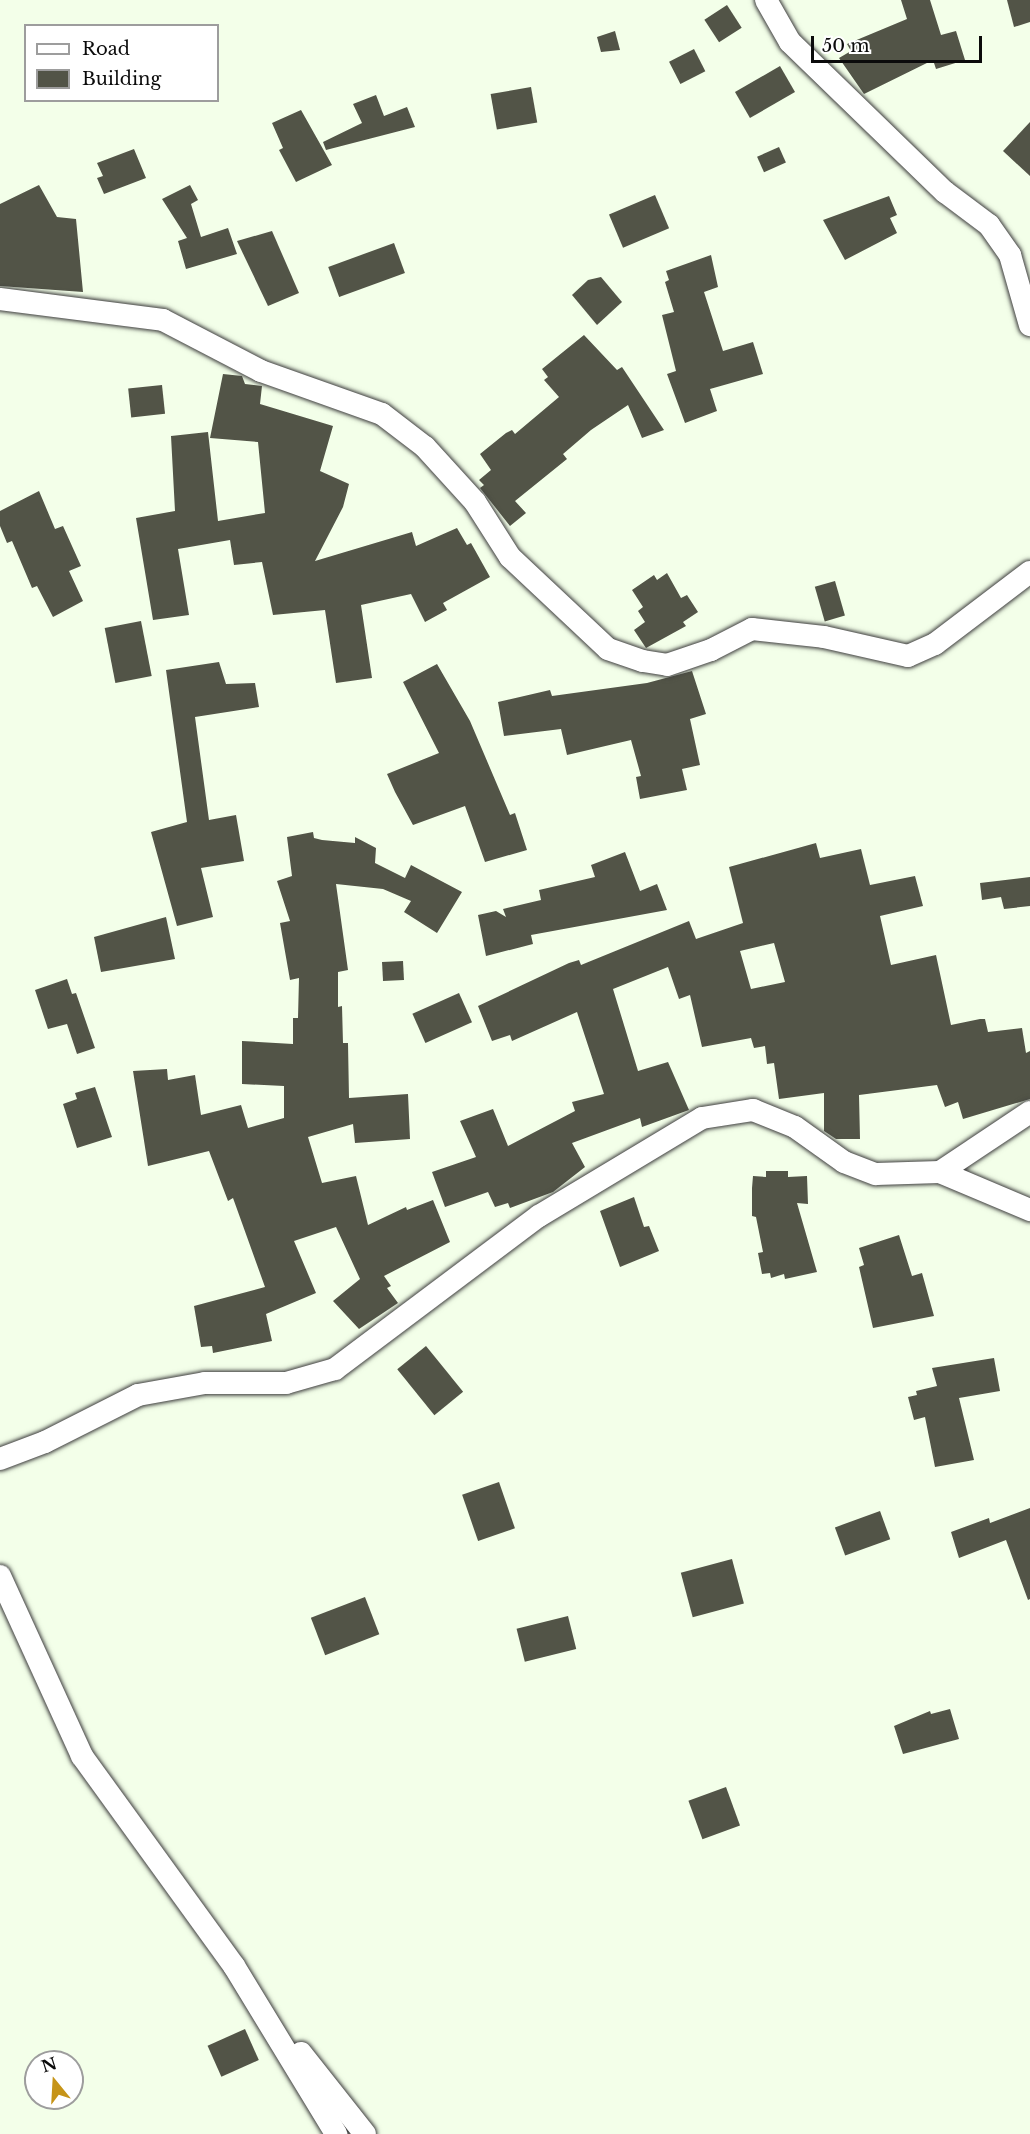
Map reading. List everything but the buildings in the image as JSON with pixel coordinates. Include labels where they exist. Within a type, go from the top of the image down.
[{"type":"street","points":[[766,0],[790,42],[945,192],[989,225],[1010,255],[1030,325]]},
{"type":"street","points":[[0,299],[163,320],[261,370],[382,414],[425,447],[475,502],[510,557],[608,649],[643,661],[667,665],[711,650],[752,629],[824,637],[908,656],[935,644],[1030,572]]},
{"type":"street","points":[[0,1459],[45,1442],[138,1395],[205,1383],[286,1383],[335,1369],[539,1216],[702,1118],[753,1110],[795,1127],[844,1162],[876,1174],[940,1172],[1030,1210]]},
{"type":"street","points":[[940,1172],[1030,1112]]},
{"type":"street","points":[[0,1576],[82,1756],[234,1966],[336,2134]]},
{"type":"street","points":[[259,2006],[365,2134]]}]
